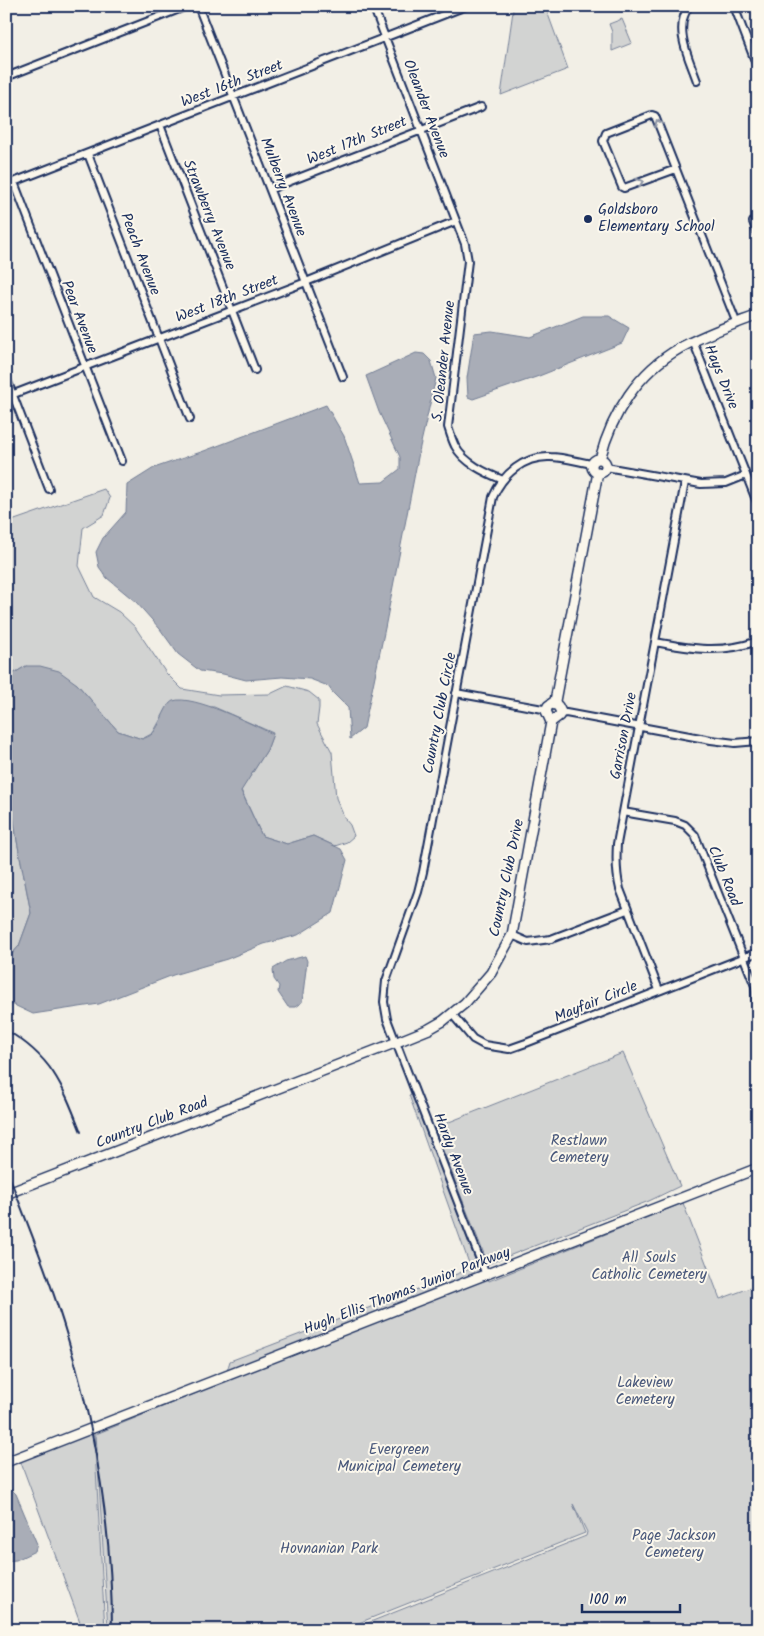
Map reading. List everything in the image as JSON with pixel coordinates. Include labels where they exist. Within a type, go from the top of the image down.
[{"type":"street","points":[[6,77],[186,6]]},
{"type":"street","name":"Mulberry Avenue","points":[[198,6],[343,377]]},
{"type":"street","name":"Oleander Avenue","points":[[373,6],[456,221]]},
{"type":"street","name":"West 16th Street","points":[[6,185],[466,6]]},
{"type":"street","points":[[689,6],[682,28],[684,42],[697,81]]},
{"type":"street","points":[[734,6],[758,69]]},
{"type":"street","name":"West 17th Street","points":[[270,189],[480,107]]},
{"type":"street","points":[[676,168],[624,188],[620,185],[603,141],[606,133],[654,115],[676,168],[737,324]]},
{"type":"street","name":"Strawberry Avenue","points":[[160,125],[255,370]]},
{"type":"street","name":"Peach Avenue","points":[[88,154],[190,419]]},
{"type":"street","name":"Pear Avenue","points":[[14,182],[122,461]]},
{"type":"street","name":"West 18th Street","points":[[10,396],[306,282],[456,221]]},
{"type":"street","name":"S. Oleander Avenue","points":[[456,221],[465,244],[468,261],[448,427],[455,446],[465,459],[502,480]]},
{"type":"street","points":[[755,221],[758,235]]},
{"type":"street","name":"Country Club Drive","points":[[308,1077],[429,1029],[452,1014],[478,990],[491,973],[512,935],[604,442],[623,403],[636,385],[666,357],[693,341],[758,315]]},
{"type":"street","name":"Hays Drive","points":[[693,341],[758,505]]},
{"type":"street","points":[[6,378],[10,396],[49,488]]},
{"type":"street","points":[[502,480],[506,475],[531,460],[549,457],[685,482],[726,483],[746,475]]},
{"type":"street","name":"Country Club Circle","points":[[397,1042],[387,1019],[384,1002],[386,981],[424,872],[494,497],[502,480]]},
{"type":"street","name":"Garrison Drive","points":[[659,990],[627,910],[617,876],[616,860],[617,844],[685,482]]},
{"type":"street","points":[[655,642],[704,650],[721,650],[741,647],[758,641]]},
{"type":"street","points":[[456,693],[711,740],[735,743],[758,741]]},
{"type":"street","name":"Club Road","points":[[623,812],[675,821],[685,825],[695,834],[755,986],[755,1015],[758,1028]]},
{"type":"street","points":[[512,935],[528,942],[551,940],[627,910]]},
{"type":"street","name":"Mayfair Circle","points":[[452,1014],[473,1039],[490,1046],[509,1049],[526,1044],[758,952]]},
{"type":"street","name":"Hardy Avenue","points":[[397,1042],[486,1275]]},
{"type":"street","name":"Country Club Road","points":[[6,1194],[308,1077]]},
{"type":"street","name":"Hugh Ellis Thomas Junior Parkway","points":[[6,1462],[758,1168]]},
{"type":"green space","points":[[511,6],[545,6],[568,69],[501,95],[513,11]]},
{"type":"green space","points":[[622,19],[632,43],[612,51],[612,32],[609,24]]},
{"type":"green space","points":[[104,489],[110,498],[104,515],[83,528],[79,566],[94,597],[119,612],[135,627],[166,673],[182,689],[219,695],[270,694],[287,686],[309,692],[319,700],[317,724],[332,752],[336,798],[354,836],[347,842],[335,846],[313,836],[287,844],[262,836],[241,790],[267,750],[273,733],[214,707],[168,706],[153,733],[142,739],[118,731],[77,684],[26,666],[6,678],[6,523]]},
{"type":"green space","points":[[6,740],[10,752],[9,787],[31,913],[19,946],[6,961]]},
{"type":"green space","name":"Restlawn Cemetery","points":[[623,1053],[680,1186],[649,1201],[488,1264],[434,1128]]},
{"type":"green space","points":[[413,1094],[480,1273],[227,1371],[230,1361],[470,1269],[409,1095]]},
{"type":"green space","points":[[683,1203],[720,1299],[758,1285],[758,1630],[350,1630],[586,1536],[587,1532],[573,1504],[585,1533],[341,1630],[108,1630],[96,1434],[486,1275],[489,1281]]},
{"type":"green space","points":[[93,1431],[105,1630],[83,1630],[20,1460]]},
{"type":"shaded area","points":[[583,316],[609,316],[629,328],[622,343],[539,376],[473,399],[468,397],[467,378],[474,333],[492,331],[530,337]]},
{"type":"shaded area","points":[[416,353],[424,354],[431,361],[436,378],[420,447],[364,728],[350,739],[348,708],[328,686],[310,679],[282,677],[246,680],[200,671],[178,654],[160,629],[136,602],[107,578],[99,567],[96,552],[103,538],[126,512],[127,485],[154,468],[326,405],[344,436],[360,483],[383,482],[400,469],[400,457],[379,412],[366,376]]},
{"type":"shaded area","points":[[26,666],[40,666],[59,671],[77,684],[118,731],[142,739],[155,731],[170,703],[182,700],[208,706],[273,734],[267,750],[241,791],[262,836],[287,844],[313,836],[341,849],[347,860],[333,913],[298,935],[264,944],[227,959],[173,975],[99,1004],[33,1014],[14,1005],[6,1004],[6,961],[19,946],[31,913],[9,787],[10,752],[6,740],[6,678]]},
{"type":"shaded area","points":[[305,956],[307,961],[302,1002],[295,1007],[288,1007],[278,992],[279,986],[274,979],[273,969],[286,961]]},
{"type":"shaded area","points":[[6,1488],[10,1488],[16,1494],[37,1544],[35,1551],[16,1560],[6,1561]]},
{"type":"railway","points":[[6,1030],[22,1040],[45,1061],[54,1073],[81,1132]]},
{"type":"railway","points":[[6,1168],[54,1296],[87,1410],[105,1519],[109,1556],[112,1630]]},
{"type":"place","name":"Goldsboro Elementary School","points":[[588,219]]},
{"type":"park label","name":"All Souls Catholic Cemetery","points":[[649,1266]]},
{"type":"park label","name":"Lakeview Cemetery","points":[[645,1392]]},
{"type":"park label","name":"Evergreen Municipal Cemetery","points":[[399,1458]]},
{"type":"park label","name":"Page Jackson Cemetery","points":[[674,1544]]},
{"type":"park label","name":"Hovnanian Park","points":[[329,1549]]}]
